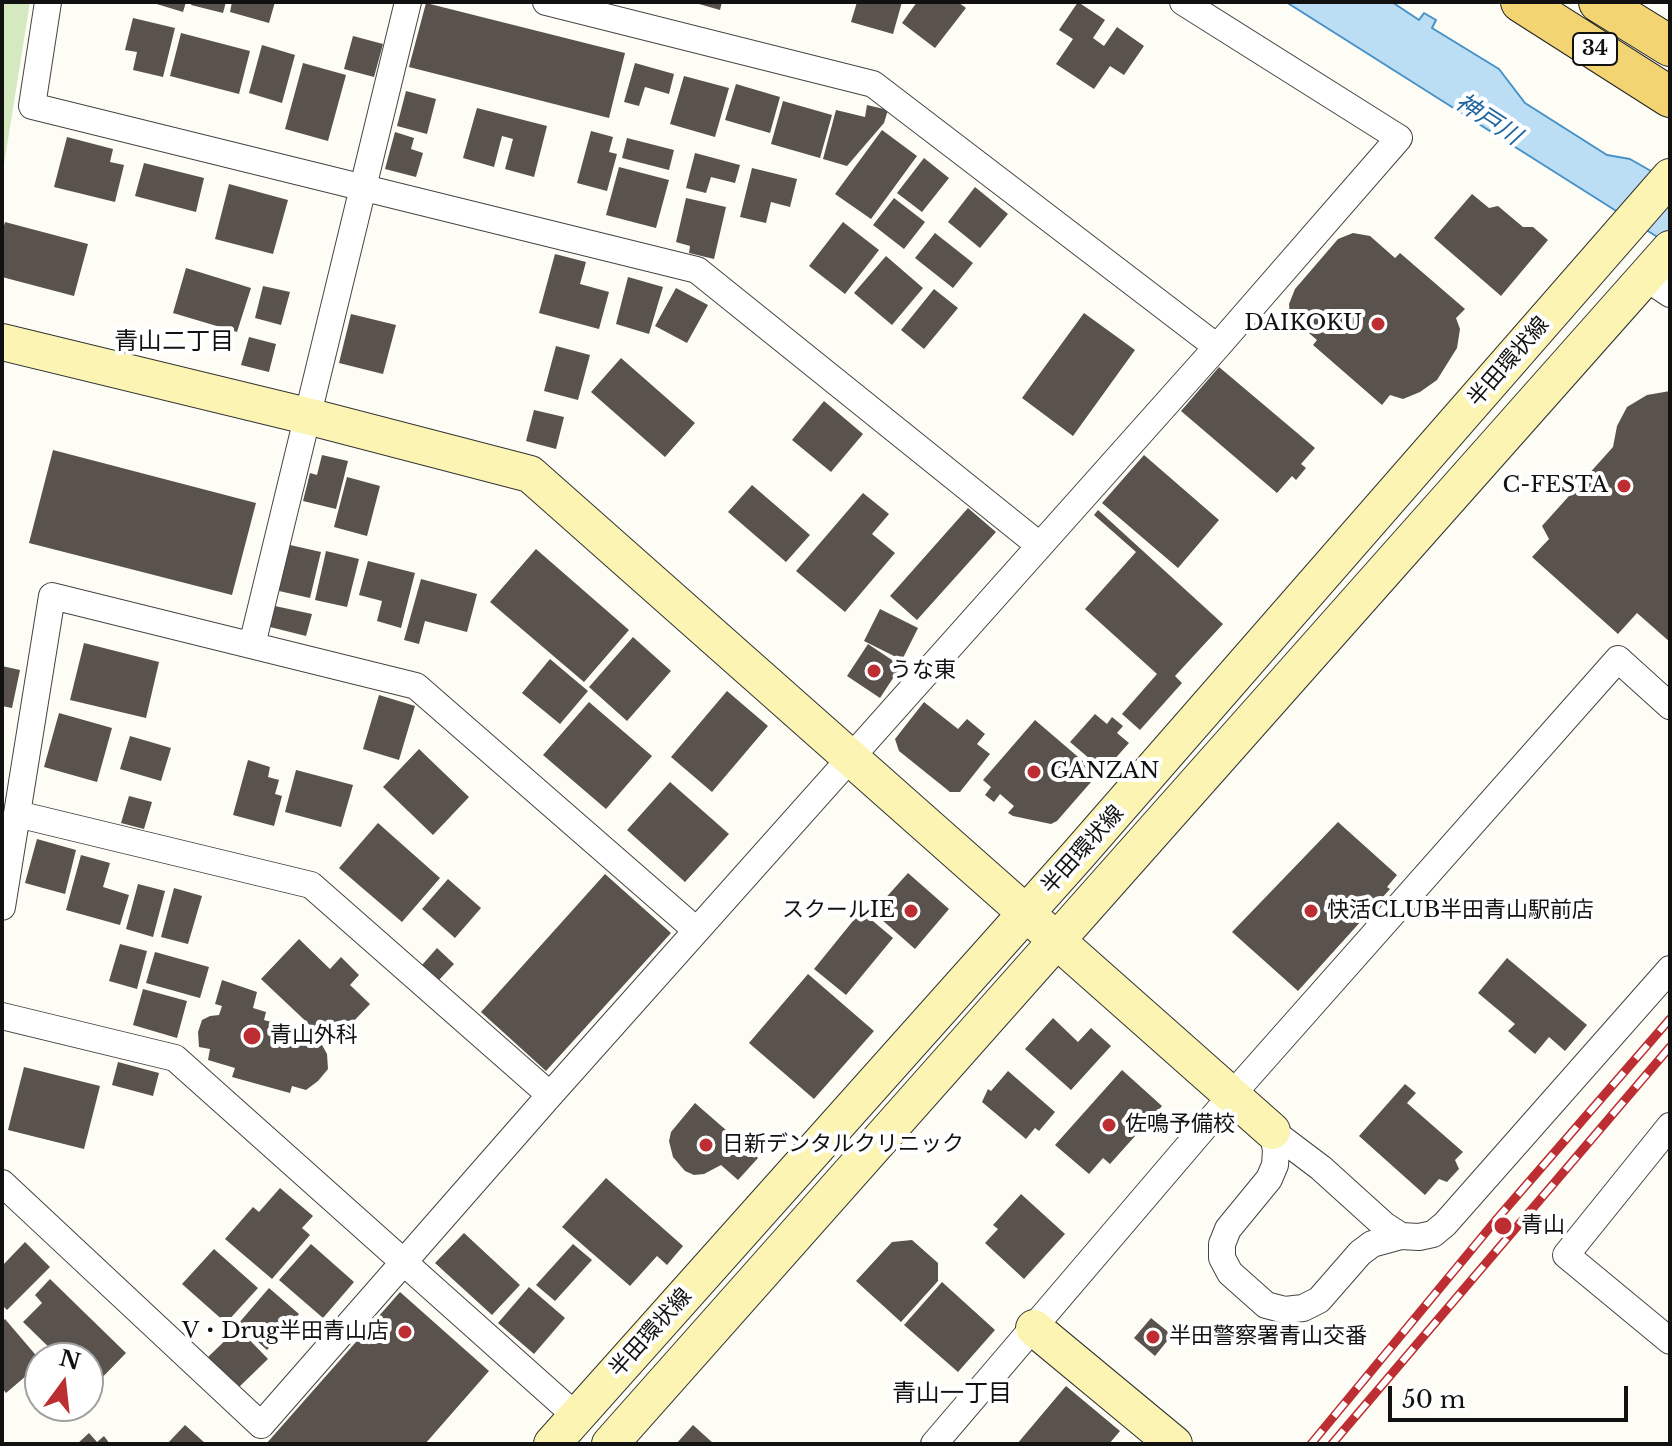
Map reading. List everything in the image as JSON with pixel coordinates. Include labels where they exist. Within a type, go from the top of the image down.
[{"type":"main road","name":"34","points":[[1521,2],[1670,97]]},
{"type":"main road","name":"34","points":[[1599,2],[1670,46]]},
{"type":"main road","name":"半田環状線","points":[[552,1444],[1026,913],[1669,178]]},
{"type":"main road","name":"半田環状線","points":[[610,1444],[1057,940],[1660,272]]},
{"type":"main road","points":[[2,342],[530,474],[1272,1131]]},
{"type":"main road","points":[[1034,1328],[1174,1444]]},
{"type":"street","points":[[48,2],[32,106],[697,270],[1039,545]]},
{"type":"street","points":[[252,645],[408,2]]},
{"type":"street","points":[[546,2],[634,13],[873,84],[1217,347]]},
{"type":"street","points":[[2,1183],[261,1425],[1399,138],[1183,2]]},
{"type":"street","points":[[2,907],[52,596],[416,686],[696,930]]},
{"type":"street","points":[[936,1443],[1231,1096],[1618,659],[1670,706]]},
{"type":"street","points":[[17,814],[311,885],[550,1095]]},
{"type":"street","points":[[1272,1131],[1275,1165],[1269,1179],[1228,1229],[1222,1244],[1222,1258],[1230,1273],[1266,1305],[1285,1310],[1303,1308],[1319,1300],[1360,1253],[1372,1244],[1401,1236],[1433,1234],[1445,1224],[1670,969]]},
{"type":"street","points":[[2,1016],[175,1058],[576,1416]]},
{"type":"street","points":[[1670,1126],[1566,1255],[1670,1341]]},
{"type":"street","points":[[1272,1131],[1401,1236]]},
{"type":"street","points":[[1269,1179],[1300,1165],[1321,1168]]},
{"type":"street","points":[[1360,1253],[1368,1225],[1364,1207]]},
{"type":"green space","points":[[2,2],[30,2],[2,177]]},
{"type":"water","name":"神戸川","points":[[1286,2],[1392,2],[1419,20],[1424,13],[1436,20],[1432,28],[1499,69],[1525,103],[1607,155],[1630,159],[1670,182],[1670,245]]},
{"type":"building","points":[[150,2],[186,2],[183,12]]},
{"type":"building","points":[[192,2],[226,2],[223,13],[191,5]]},
{"type":"building","points":[[232,2],[275,2],[269,23],[230,12]]},
{"type":"building","points":[[692,2],[722,2],[720,10]]},
{"type":"building","points":[[857,2],[902,2],[893,34],[851,22]]},
{"type":"building","points":[[917,2],[958,2],[966,8],[935,48],[902,23]]},
{"type":"building","points":[[1078,2],[1105,20],[1093,38],[1104,46],[1117,27],[1144,46],[1124,75],[1110,66],[1094,89],[1056,64],[1073,39],[1059,30]]},
{"type":"building","points":[[426,3],[625,53],[609,118],[409,67]]},
{"type":"building","points":[[133,18],[175,28],[163,77],[133,70],[137,52],[125,50]]},
{"type":"building","points":[[181,33],[250,51],[239,94],[170,76]]},
{"type":"building","points":[[353,36],[383,44],[374,77],[344,69]]},
{"type":"building","points":[[262,45],[295,55],[282,103],[249,93]]},
{"type":"building","points":[[303,63],[346,75],[328,141],[285,129]]},
{"type":"building","points":[[635,63],[674,74],[669,94],[645,87],[639,106],[624,102]]},
{"type":"building","points":[[684,76],[729,88],[715,137],[670,124]]},
{"type":"building","points":[[736,84],[780,97],[770,133],[725,120]]},
{"type":"building","points":[[406,91],[436,99],[427,134],[397,126]]},
{"type":"building","points":[[783,101],[832,115],[820,158],[771,144]]},
{"type":"building","points":[[867,105],[888,110],[884,123],[847,166],[823,159],[836,110],[865,117]]},
{"type":"building","points":[[477,108],[547,126],[534,177],[505,169],[513,139],[502,136],[494,167],[463,158]]},
{"type":"building","points":[[882,130],[917,156],[871,219],[835,194]]},
{"type":"building","points":[[591,131],[613,137],[609,152],[617,154],[607,191],[577,183]]},
{"type":"building","points":[[395,132],[414,138],[411,149],[423,153],[416,177],[385,169]]},
{"type":"building","points":[[67,137],[113,149],[110,162],[124,165],[115,202],[54,187]]},
{"type":"building","points":[[627,138],[674,150],[669,170],[622,158]]},
{"type":"building","points":[[695,153],[740,165],[735,183],[711,177],[706,193],[686,188]]},
{"type":"building","points":[[924,158],[949,178],[922,212],[897,193]]},
{"type":"building","points":[[144,163],[204,178],[196,212],[135,196]]},
{"type":"building","points":[[619,167],[669,180],[656,228],[606,215]]},
{"type":"building","points":[[752,168],[797,179],[790,207],[771,202],[766,223],[740,217]]},
{"type":"building","points":[[229,184],[288,200],[273,254],[215,239]]},
{"type":"building","points":[[975,187],[1008,214],[980,248],[948,222]]},
{"type":"building","points":[[1472,194],[1489,208],[1498,206],[1523,227],[1533,227],[1548,240],[1501,296],[1434,238]]},
{"type":"building","points":[[686,198],[726,207],[714,259],[689,253],[690,246],[676,242]]},
{"type":"building","points":[[894,198],[925,222],[904,249],[873,225]]},
{"type":"building","points":[[5,222],[88,244],[74,296],[2,277]]},
{"type":"building","points":[[843,222],[879,250],[845,294],[809,266]]},
{"type":"building","points":[[935,233],[973,263],[953,288],[915,258]]},
{"type":"building","name":"DAIKOKU","points":[[1353,233],[1370,236],[1395,258],[1400,253],[1465,309],[1456,318],[1460,329],[1457,348],[1437,380],[1403,399],[1390,395],[1382,405],[1313,345],[1317,340],[1290,317],[1289,304],[1295,289],[1338,239]]},
{"type":"building","points":[[555,254],[586,262],[580,284],[609,292],[599,329],[539,313]]},
{"type":"building","points":[[886,256],[923,288],[892,325],[854,293]]},
{"type":"building","points":[[186,268],[251,288],[237,332],[173,313]]},
{"type":"building","points":[[628,277],[663,287],[649,334],[616,324]]},
{"type":"building","points":[[263,286],[290,292],[281,325],[255,318]]},
{"type":"building","points":[[676,288],[708,305],[687,343],[655,326]]},
{"type":"building","points":[[934,289],[958,308],[924,349],[901,330]]},
{"type":"building","points":[[1084,313],[1135,350],[1073,436],[1022,398]]},
{"type":"building","points":[[351,314],[396,325],[383,374],[339,363]]},
{"type":"building","points":[[249,337],[276,344],[269,372],[241,365]]},
{"type":"building","points":[[556,346],[590,355],[578,400],[544,391]]},
{"type":"building","points":[[621,358],[695,423],[665,457],[591,392]]},
{"type":"building","points":[[1219,367],[1315,448],[1301,464],[1306,468],[1296,480],[1292,476],[1277,493],[1181,411]]},
{"type":"building","name":"C-FESTA","points":[[1670,391],[1670,642],[1637,613],[1618,634],[1532,557],[1549,539],[1542,526],[1613,447],[1617,426],[1627,407],[1647,395]]},
{"type":"building","points":[[824,401],[863,434],[831,472],[792,440]]},
{"type":"building","points":[[534,410],[564,417],[556,449],[526,441]]},
{"type":"building","points":[[53,450],[256,503],[232,595],[29,543]]},
{"type":"building","points":[[322,455],[348,461],[336,509],[303,501],[310,473],[317,475]]},
{"type":"building","points":[[1144,455],[1219,520],[1178,568],[1102,503]]},
{"type":"building","points":[[347,477],[380,486],[367,536],[334,527]]},
{"type":"building","points":[[752,485],[810,535],[786,562],[728,512]]},
{"type":"building","points":[[863,493],[889,514],[872,534],[895,553],[845,612],[796,571]]},
{"type":"building","points":[[968,508],[996,532],[917,620],[890,596]]},
{"type":"building","points":[[1098,510],[1223,624],[1175,676],[1182,683],[1140,730],[1122,714],[1157,674],[1085,609],[1136,552],[1094,515]]},
{"type":"building","points":[[290,545],[321,552],[310,598],[279,591]]},
{"type":"building","points":[[536,549],[629,630],[584,682],[490,602]]},
{"type":"building","points":[[326,551],[359,559],[347,607],[315,600]]},
{"type":"building","points":[[368,561],[415,573],[401,628],[377,621],[382,601],[359,595]]},
{"type":"building","points":[[421,579],[477,594],[467,632],[425,621],[419,644],[404,640]]},
{"type":"building","points":[[275,606],[312,614],[306,636],[270,627]]},
{"type":"building","points":[[880,609],[918,628],[902,660],[864,641]]},
{"type":"building","points":[[633,637],[671,671],[627,721],[589,687]]},
{"type":"building","points":[[84,643],[159,662],[146,718],[70,700]]},
{"type":"building","name":"うな東","points":[[868,644],[901,666],[880,698],[847,676]]},
{"type":"building","points":[[550,659],[588,691],[560,724],[522,693]]},
{"type":"building","points":[[2,666],[20,670],[12,708],[2,706]]},
{"type":"building","points":[[727,691],[768,726],[712,792],[671,757]]},
{"type":"building","points":[[379,695],[415,706],[399,760],[363,749]]},
{"type":"building","points":[[589,702],[652,756],[606,809],[543,755]]},
{"type":"building","points":[[924,702],[958,729],[967,719],[985,734],[977,744],[990,754],[960,792],[950,792],[899,751],[895,739]]},
{"type":"building","points":[[59,713],[112,728],[97,782],[44,767]]},
{"type":"building","points":[[1095,714],[1107,724],[1112,717],[1123,726],[1117,733],[1129,743],[1104,771],[1070,742]]},
{"type":"building","points":[[1035,720],[1098,774],[1051,824],[1013,816],[1008,813],[1014,806],[1000,794],[994,802],[985,795],[991,787],[983,780]]},
{"type":"building","points":[[130,736],[171,748],[161,781],[120,769]]},
{"type":"building","points":[[419,749],[469,797],[433,835],[383,787]]},
{"type":"building","points":[[248,760],[270,767],[268,777],[279,780],[275,794],[282,796],[274,826],[233,815]]},
{"type":"building","points":[[296,770],[353,785],[341,827],[285,812]]},
{"type":"building","points":[[670,782],[729,834],[685,882],[627,830]]},
{"type":"building","points":[[129,796],[152,802],[144,829],[121,823]]},
{"type":"building","name":"快活CLUB半田青山駅前店","points":[[1338,822],[1397,875],[1387,887],[1390,889],[1298,991],[1232,932]]},
{"type":"building","points":[[378,823],[440,878],[402,922],[339,868]]},
{"type":"building","points":[[37,839],[76,850],[65,894],[25,883]]},
{"type":"building","points":[[81,855],[110,863],[103,887],[129,895],[120,925],[66,910]]},
{"type":"building","name":"スクールIE","points":[[908,873],[949,909],[915,949],[873,912]]},
{"type":"building","points":[[605,874],[671,933],[546,1071],[481,1012]]},
{"type":"building","points":[[448,879],[481,908],[455,938],[422,909]]},
{"type":"building","points":[[138,884],[165,891],[153,937],[126,929]]},
{"type":"building","points":[[174,888],[202,896],[188,944],[161,937]]},
{"type":"building","points":[[861,911],[893,938],[846,995],[814,969]]},
{"type":"building","points":[[299,939],[330,969],[341,957],[359,975],[350,985],[370,1004],[331,1045],[261,979]]},
{"type":"building","points":[[120,944],[147,951],[137,989],[109,981]]},
{"type":"building","points":[[437,948],[454,964],[439,980],[422,965]]},
{"type":"building","points":[[155,952],[209,967],[200,998],[146,983]]},
{"type":"building","points":[[1507,958],[1587,1025],[1565,1051],[1549,1037],[1535,1054],[1508,1031],[1515,1024],[1478,993]]},
{"type":"building","points":[[808,974],[874,1031],[814,1099],[749,1043]]},
{"type":"building","name":"青山外科","points":[[222,980],[257,992],[253,1008],[266,1012],[264,1020],[307,1032],[304,1041],[322,1045],[327,1054],[328,1069],[318,1081],[306,1090],[292,1086],[290,1093],[232,1077],[235,1068],[208,1060],[210,1049],[199,1047],[198,1032],[202,1020],[219,1015],[222,1006],[215,1004]]},
{"type":"building","points":[[143,989],[187,1001],[177,1038],[133,1025]]},
{"type":"building","points":[[1053,1018],[1078,1042],[1091,1028],[1111,1046],[1071,1090],[1025,1049]]},
{"type":"building","points":[[118,1062],[159,1073],[153,1096],[112,1085]]},
{"type":"building","points":[[24,1067],[100,1086],[84,1149],[8,1130]]},
{"type":"building","name":"佐鳴予備校","points":[[1122,1070],[1162,1106],[1110,1164],[1103,1158],[1089,1174],[1055,1145]]},
{"type":"building","points":[[1008,1071],[1055,1112],[1039,1131],[1035,1128],[1026,1139],[982,1102],[988,1089],[991,1091]]},
{"type":"building","points":[[1405,1084],[1416,1093],[1407,1103],[1463,1152],[1455,1160],[1459,1169],[1447,1182],[1439,1179],[1425,1195],[1359,1136]]},
{"type":"building","name":"日新デンタルクリニック","points":[[695,1103],[758,1158],[738,1180],[721,1165],[704,1174],[694,1175],[685,1171],[673,1157],[669,1141],[671,1132]]},
{"type":"building","points":[[606,1178],[683,1246],[667,1265],[657,1256],[630,1286],[562,1227]]},
{"type":"building","points":[[280,1188],[313,1216],[302,1228],[310,1235],[272,1279],[225,1239],[253,1207],[259,1212]]},
{"type":"building","points":[[1021,1194],[1065,1234],[1024,1279],[985,1243],[998,1229],[993,1225]]},
{"type":"building","points":[[464,1233],[520,1285],[492,1315],[435,1263]]},
{"type":"building","points":[[912,1240],[938,1263],[938,1281],[901,1322],[856,1281],[892,1242]]},
{"type":"building","points":[[25,1242],[50,1267],[7,1310],[2,1305],[2,1266]]},
{"type":"building","points":[[311,1244],[354,1282],[323,1318],[279,1280]]},
{"type":"building","points":[[573,1244],[592,1260],[555,1301],[536,1285]]},
{"type":"building","points":[[214,1249],[258,1288],[226,1323],[182,1284]]},
{"type":"building","points":[[50,1279],[126,1353],[104,1376],[104,1342],[44,1342],[23,1322],[42,1303],[35,1295]]},
{"type":"building","points":[[942,1282],[995,1330],[958,1372],[904,1325]]},
{"type":"building","points":[[529,1287],[565,1318],[534,1354],[498,1323]]},
{"type":"building","points":[[269,1288],[299,1314],[267,1350],[238,1324]]},
{"type":"building","name":"V・Drug半田青山店","points":[[400,1292],[489,1371],[425,1444],[266,1444]]},
{"type":"building","name":"半田警察署青山交番","points":[[1151,1318],[1172,1335],[1155,1356],[1134,1338]]},
{"type":"building","points":[[5,1319],[25,1342],[24,1378],[6,1393],[2,1388],[2,1322]]},
{"type":"building","points":[[238,1328],[268,1359],[238,1388],[208,1357]]},
{"type":"building","points":[[1066,1386],[1120,1431],[1109,1444],[1017,1444]]},
{"type":"building","points":[[185,1425],[206,1444],[167,1444]]},
{"type":"building","points":[[693,1425],[714,1444],[676,1444]]},
{"type":"building","points":[[89,1433],[97,1442],[104,1436],[110,1444],[77,1444]]},
{"type":"railway","points":[[1311,1444],[1496,1220],[1670,1019]]},
{"type":"railway","points":[[1332,1444],[1670,1047]]},
{"type":"place","name":"DAIKOKU","points":[[1378,324]]},
{"type":"place","name":"C-FESTA","points":[[1624,486]]},
{"type":"place","name":"うな東","points":[[874,671]]},
{"type":"place","name":"GANZAN","points":[[1034,772]]},
{"type":"place","name":"スクールIE","points":[[911,911]]},
{"type":"place","name":"快活CLUB半田青山駅前店","points":[[1311,911]]},
{"type":"place","name":"青山外科","points":[[252,1036]]},
{"type":"place","name":"佐鳴予備校","points":[[1109,1125]]},
{"type":"place","name":"日新デンタルクリニック","points":[[706,1145]]},
{"type":"place","name":"青山","points":[[1503,1226]]},
{"type":"place","name":"V・Drug半田青山店","points":[[405,1332]]},
{"type":"place","name":"半田警察署青山交番","points":[[1153,1337]]},
{"type":"district","name":"青山二丁目","points":[[174,342]]},
{"type":"district","name":"青山一丁目","points":[[952,1394]]}]
